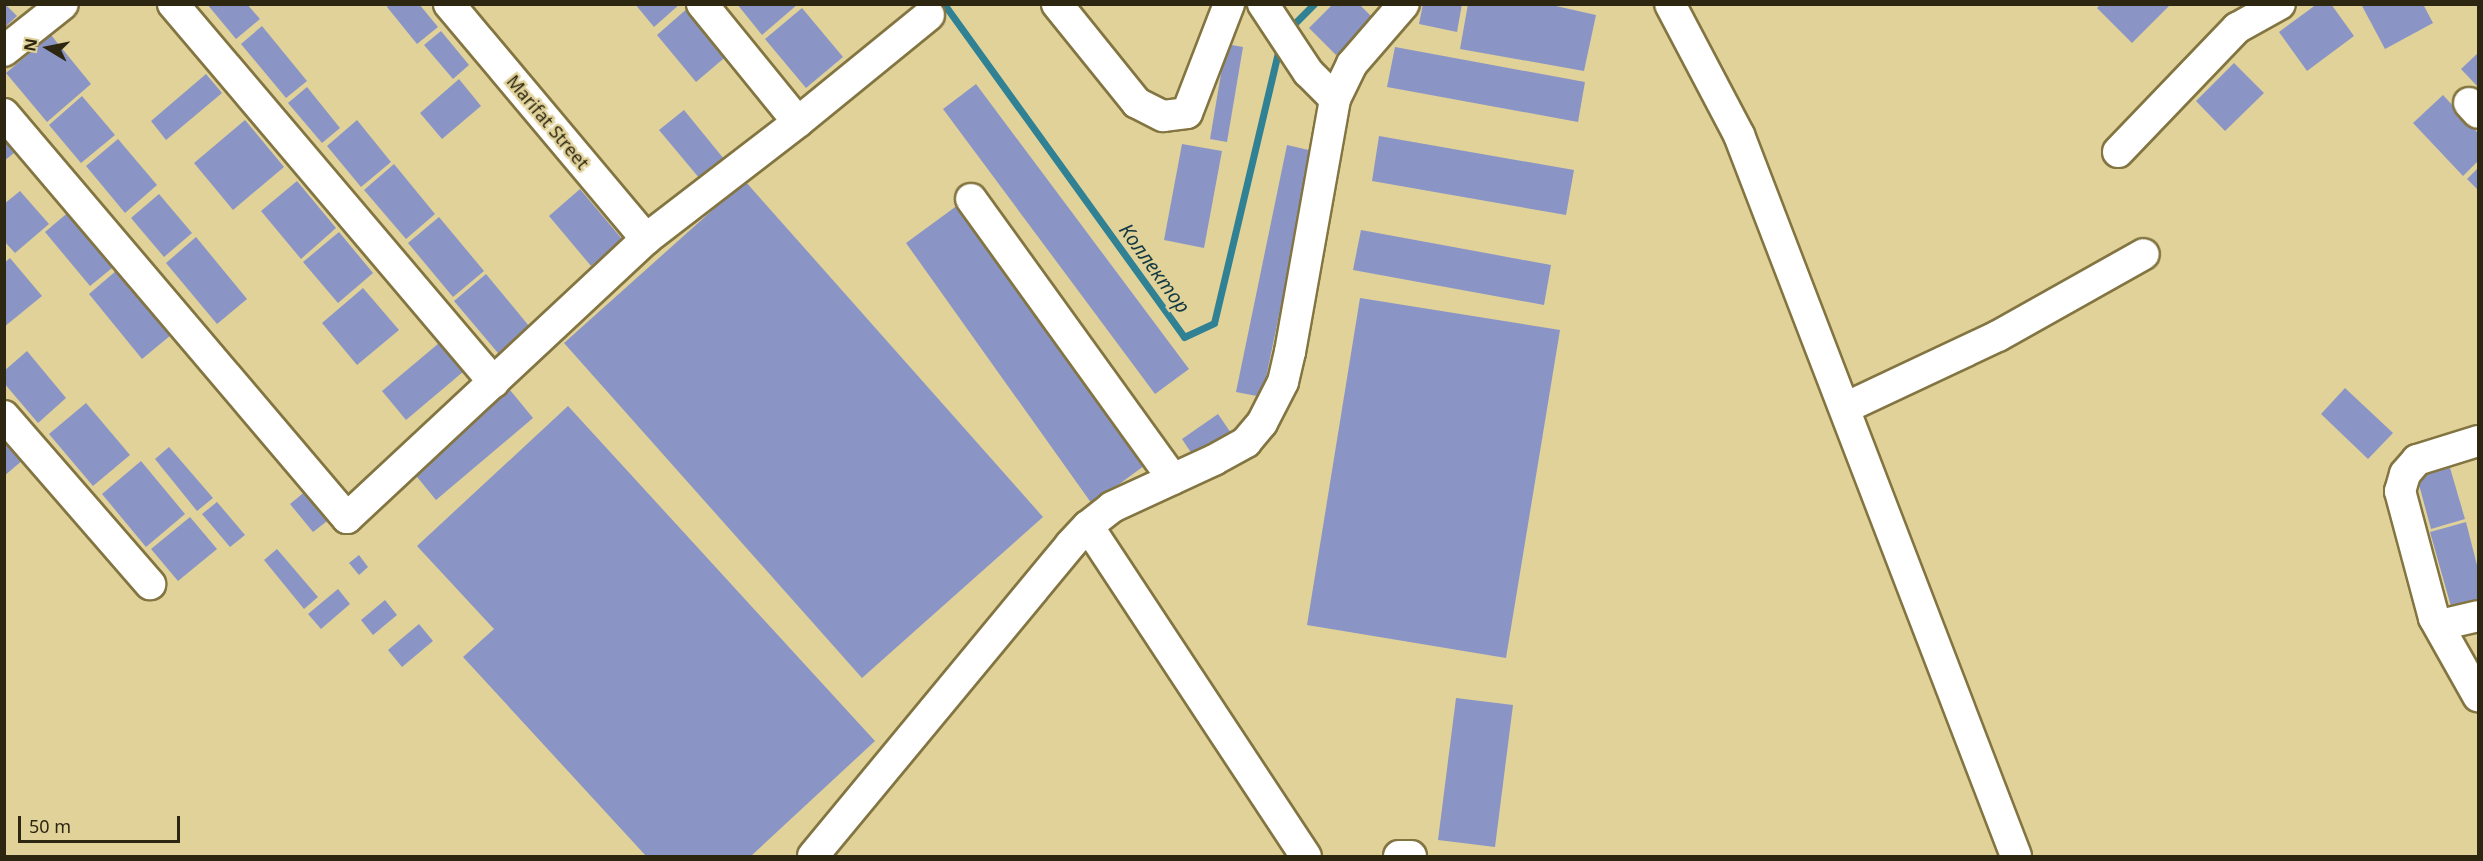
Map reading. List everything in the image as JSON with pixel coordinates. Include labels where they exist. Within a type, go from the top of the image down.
[{"type":"street","points":[[4,51],[63,4]]},
{"type":"street","points":[[173,4],[494,382]]},
{"type":"street","name":"Marifat Street","points":[[449,4],[646,239]]},
{"type":"street","points":[[702,4],[798,122]]},
{"type":"street","points":[[1057,4],[1137,103],[1163,116],[1187,112],[1229,4]]},
{"type":"street","points":[[813,856],[1088,526],[1112,507],[1246,442],[1275,401],[1290,352],[1335,99],[1352,64],[1404,4]]},
{"type":"street","points":[[1671,4],[1739,135],[2016,856]]},
{"type":"street","points":[[2118,152],[2237,28],[2280,4]]},
{"type":"street","points":[[4,114],[347,518],[646,239],[798,122],[928,15]]},
{"type":"street","points":[[1276,26],[1308,72],[1335,99]]},
{"type":"street","points":[[971,199],[1173,479]]},
{"type":"street","points":[[1845,408],[1998,336],[2144,254]]},
{"type":"street","points":[[4,416],[150,584]]},
{"type":"street","points":[[2478,441],[2417,460],[2405,474],[2400,491],[2434,618],[2478,696]]},
{"type":"street","points":[[1088,526],[1306,856]]},
{"type":"street","points":[[2440,625],[2478,616]]},
{"type":"street","points":[[1399,856],[1411,856]]},
{"type":"building","points":[[5,4],[17,16],[5,27]]},
{"type":"building","points":[[207,4],[247,4],[260,19],[236,39]]},
{"type":"building","points":[[389,4],[419,4],[438,27],[417,44],[387,7]]},
{"type":"building","points":[[635,4],[680,4],[654,27]]},
{"type":"building","points":[[737,4],[798,4],[762,35]]},
{"type":"building","points":[[1333,4],[1359,4],[1373,18],[1336,55],[1309,28]]},
{"type":"building","points":[[1423,4],[1462,4],[1457,32],[1419,24]]},
{"type":"building","points":[[1468,4],[1547,4],[1596,15],[1584,71],[1460,49]]},
{"type":"building","points":[[2101,4],[2171,4],[2132,43],[2097,8]]},
{"type":"building","points":[[2317,4],[2331,4],[2354,36],[2307,71],[2279,32]]},
{"type":"building","points":[[2361,4],[2423,4],[2433,23],[2385,49]]},
{"type":"building","points":[[690,6],[729,54],[696,82],[657,35]]},
{"type":"building","points":[[802,8],[843,57],[806,88],[765,39]]},
{"type":"building","points":[[262,26],[307,81],[286,98],[241,44]]},
{"type":"building","points":[[441,31],[469,65],[453,79],[424,45]]},
{"type":"building","points":[[51,35],[91,84],[47,122],[6,73]]},
{"type":"building","points":[[1226,44],[1243,47],[1227,142],[1210,139]]},
{"type":"building","points":[[1395,47],[1585,82],[1578,122],[1387,87]]},
{"type":"building","points":[[2478,53],[2478,87],[2461,69]]},
{"type":"building","points":[[2234,63],[2264,93],[2225,131],[2196,101]]},
{"type":"building","points":[[206,74],[222,93],[166,140],[151,121]]},
{"type":"building","points":[[459,79],[481,106],[442,139],[420,113]]},
{"type":"building","points":[[976,84],[1189,369],[1155,394],[943,109]]},
{"type":"building","points":[[307,87],[340,128],[322,143],[288,103]]},
{"type":"building","points":[[2443,95],[2478,133],[2478,161],[2463,176],[2413,123]]},
{"type":"building","points":[[82,96],[115,135],[81,163],[49,125]]},
{"type":"building","points":[[684,110],[724,159],[700,179],[659,130]]},
{"type":"building","points":[[245,120],[284,167],[233,210],[194,163]]},
{"type":"building","points":[[357,120],[391,162],[361,187],[327,146]]},
{"type":"building","points":[[4,132],[19,149],[4,161]]},
{"type":"building","points":[[1379,136],[1574,170],[1566,215],[1372,181]]},
{"type":"building","points":[[118,139],[157,185],[125,213],[86,166]]},
{"type":"building","points":[[1182,144],[1222,151],[1204,248],[1164,240]]},
{"type":"building","points":[[1287,145],[1313,151],[1262,397],[1236,392]]},
{"type":"building","points":[[394,164],[435,214],[406,239],[364,190]]},
{"type":"building","points":[[2478,168],[2478,190],[2467,179]]},
{"type":"building","points":[[297,181],[336,228],[301,259],[261,211]]},
{"type":"building","points":[[745,181],[1043,517],[862,678],[564,343]]},
{"type":"building","points":[[580,189],[622,239],[591,266],[549,216]]},
{"type":"building","points":[[20,191],[49,224],[15,253],[4,241],[4,204]]},
{"type":"building","points":[[159,194],[192,233],[164,257],[131,218]]},
{"type":"building","points":[[962,202],[1148,463],[1092,504],[906,243]]},
{"type":"building","points":[[71,210],[117,264],[90,286],[45,232]]},
{"type":"building","points":[[439,217],[484,271],[453,297],[408,243]]},
{"type":"building","points":[[1361,230],[1551,265],[1544,305],[1353,270]]},
{"type":"building","points":[[339,232],[373,273],[338,303],[303,262]]},
{"type":"building","points":[[196,237],[247,299],[217,324],[166,263]]},
{"type":"building","points":[[10,258],[42,296],[4,327],[4,263]]},
{"type":"building","points":[[123,265],[177,330],[142,359],[89,294]]},
{"type":"building","points":[[486,274],[529,326],[498,353],[454,301]]},
{"type":"building","points":[[363,288],[399,330],[357,365],[322,323]]},
{"type":"building","points":[[1360,298],[1560,330],[1506,658],[1307,625]]},
{"type":"building","points":[[445,338],[470,366],[406,420],[382,391]]},
{"type":"building","points":[[27,351],[66,398],[38,423],[4,383],[4,371]]},
{"type":"building","points":[[2345,388],[2393,433],[2368,459],[2321,414]]},
{"type":"building","points":[[510,390],[533,418],[436,500],[413,472]]},
{"type":"building","points":[[86,403],[130,455],[93,486],[49,434]]},
{"type":"building","points":[[568,406],[875,741],[751,856],[646,856],[463,657],[494,629],[417,546]]},
{"type":"building","points":[[1218,414],[1231,433],[1194,457],[1182,439]]},
{"type":"building","points":[[7,440],[23,460],[4,476],[4,442]]},
{"type":"building","points":[[169,447],[213,498],[197,511],[155,459]]},
{"type":"building","points":[[141,461],[185,514],[146,547],[102,494]]},
{"type":"building","points":[[2448,461],[2465,519],[2431,529],[2415,470]]},
{"type":"building","points":[[307,490],[331,518],[313,532],[290,504]]},
{"type":"building","points":[[217,502],[245,535],[230,547],[202,514]]},
{"type":"building","points":[[190,517],[217,549],[178,581],[151,549]]},
{"type":"building","points":[[2466,522],[2478,569],[2478,603],[2452,610],[2430,532]]},
{"type":"building","points":[[277,549],[318,597],[304,609],[264,560]]},
{"type":"building","points":[[359,555],[368,567],[359,575],[349,563]]},
{"type":"building","points":[[338,589],[350,604],[321,629],[308,614]]},
{"type":"building","points":[[385,600],[397,615],[373,635],[361,620]]},
{"type":"building","points":[[419,624],[433,641],[402,667],[388,650]]},
{"type":"building","points":[[1456,698],[1513,705],[1495,847],[1438,840]]},
{"type":"waterway","name":"Коллектор","points":[[944,4],[1184,337],[1214,323],[1280,44]]},
{"type":"waterway","name":"Коллектор","points":[[1288,30],[1314,4]]}]
